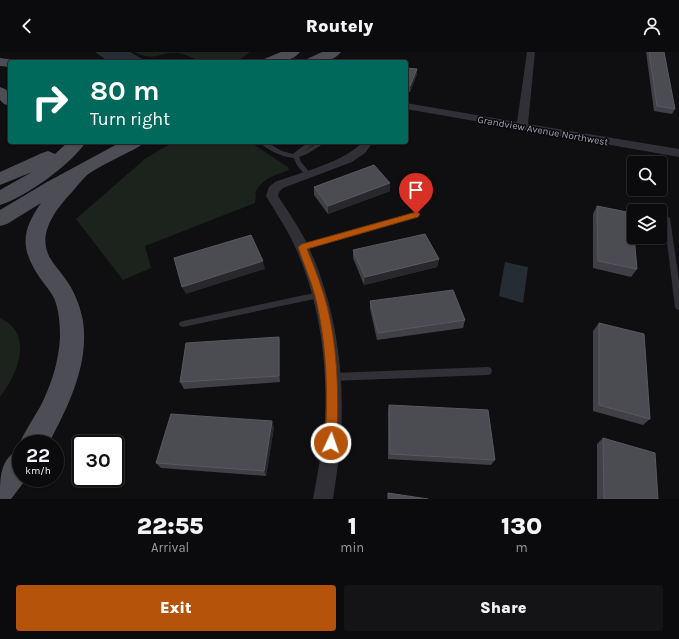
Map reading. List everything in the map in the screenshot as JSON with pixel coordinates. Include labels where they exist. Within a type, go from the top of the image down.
[{"type":"main road","points":[[274,60],[293,52]]},
{"type":"main road","points":[[320,60],[334,52]]},
{"type":"main road","points":[[0,92],[8,99]]},
{"type":"main road","points":[[0,198],[54,165],[69,152],[75,144]]},
{"type":"main road","points":[[0,179],[78,144]]},
{"type":"main road","points":[[0,219],[82,170],[130,144]]},
{"type":"main road","points":[[39,435],[62,389],[70,360],[72,334],[70,312],[63,292],[40,260],[36,248],[36,235],[38,224],[46,212],[82,170]]},
{"type":"main road","points":[[0,488],[12,473]]},
{"type":"street","points":[[522,126],[531,52]]},
{"type":"street","name":"Grandview Avenue Northwest","points":[[408,106],[679,154]]},
{"type":"street","points":[[323,499],[330,456],[333,405],[328,334],[319,295],[302,247],[291,225],[272,196],[273,190],[279,185],[348,159],[361,152],[367,144]]},
{"type":"lane","points":[[265,144],[288,157],[302,156],[320,144]]},
{"type":"lane","points":[[295,157],[298,152],[311,144]]},
{"type":"lane","points":[[295,157],[295,160],[308,174]]},
{"type":"lane","points":[[302,247],[416,214]]},
{"type":"lane","points":[[667,218],[679,307]]},
{"type":"lane","points":[[183,324],[319,295]]},
{"type":"lane","points":[[332,377],[488,372]]},
{"type":"shaded area","points":[[95,52],[130,52],[144,60],[106,60]]},
{"type":"shaded area","points":[[135,52],[250,52],[238,60],[197,60],[177,53],[152,56],[142,55]]},
{"type":"shaded area","points":[[170,144],[253,144],[288,167],[289,170],[265,181],[257,189],[255,194],[255,203],[145,246],[151,268],[123,280],[76,219],[146,158]]},
{"type":"shaded area","points":[[505,262],[528,267],[523,303],[499,296]]},
{"type":"shaded area","points":[[0,318],[11,325],[17,333],[20,342],[20,352],[15,372],[0,397]]},
{"type":"building","points":[[649,52],[664,52],[675,109],[657,106]]},
{"type":"building","points":[[408,68],[417,69],[410,86],[408,86]]},
{"type":"building","points":[[374,165],[390,183],[328,206],[314,187]]},
{"type":"building","points":[[597,206],[627,212],[627,244],[635,244],[637,269],[598,261]]},
{"type":"building","points":[[425,234],[439,259],[365,277],[353,250]]},
{"type":"building","points":[[251,235],[263,261],[182,287],[174,258]]},
{"type":"building","points":[[453,290],[465,320],[378,333],[370,301]]},
{"type":"building","points":[[599,323],[644,334],[650,419],[599,405]]},
{"type":"building","points":[[279,337],[279,376],[180,382],[186,343]]},
{"type":"building","points":[[389,405],[488,410],[495,460],[390,454]]},
{"type":"building","points":[[171,414],[272,421],[264,471],[156,463]]},
{"type":"building","points":[[603,438],[655,453],[658,499],[604,499]]},
{"type":"building","points":[[388,493],[428,499],[388,499]]},
{"type":"route","points":[[331,443],[333,405],[328,334],[319,295],[302,247],[416,214]]}]
